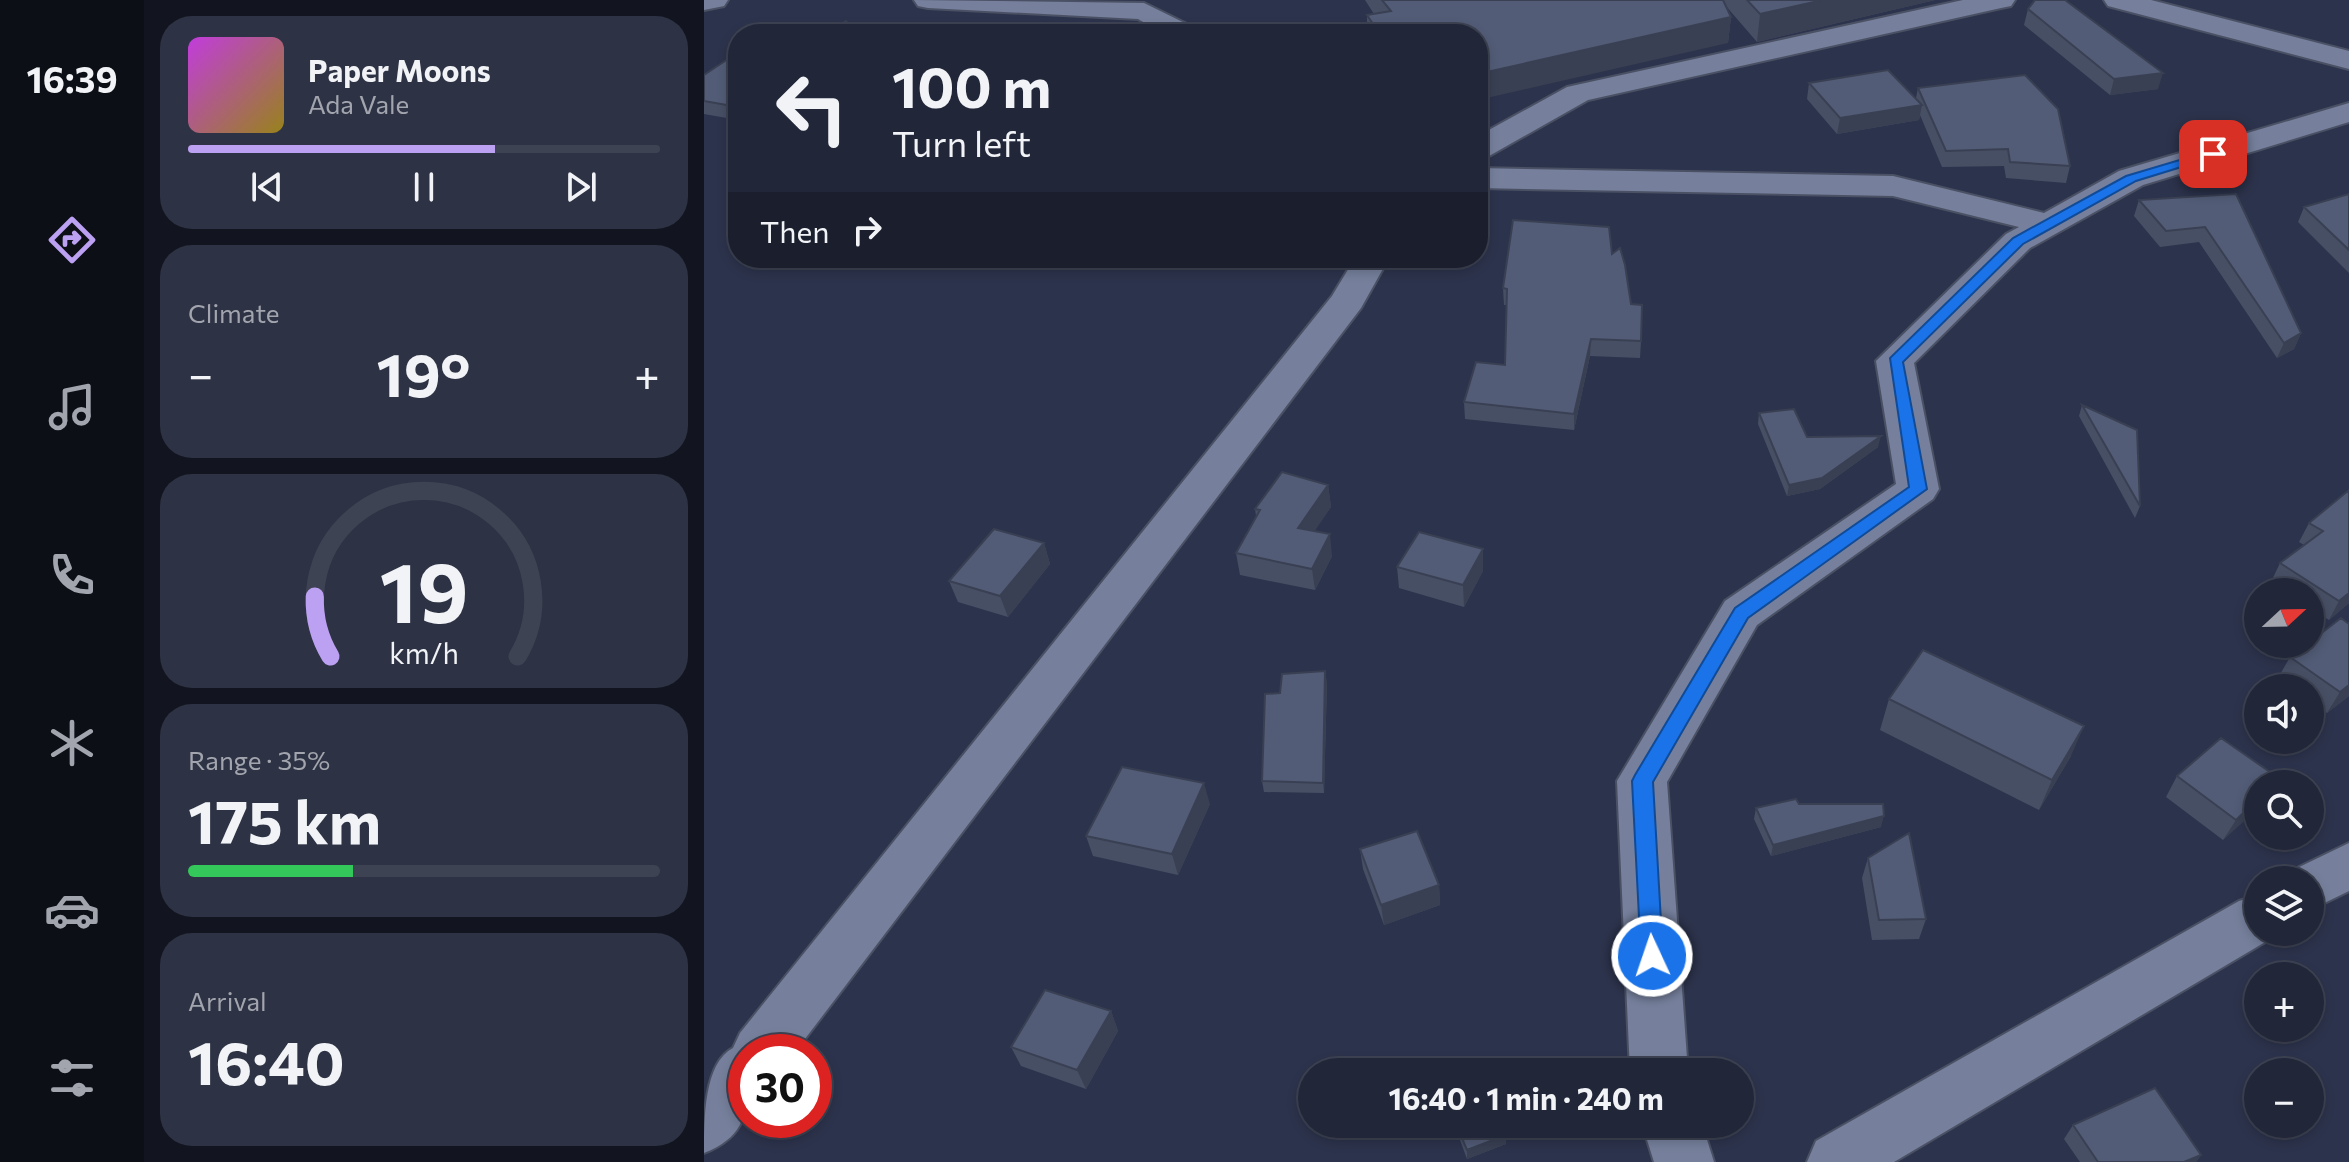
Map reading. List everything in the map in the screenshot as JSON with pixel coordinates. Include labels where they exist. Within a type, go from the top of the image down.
[{"type":"street","points":[[704,2],[714,0]]},
{"type":"street","points":[[928,0],[1144,11],[1167,24]]},
{"type":"street","points":[[1488,143],[1578,93],[2001,0]]},
{"type":"street","points":[[2118,0],[2349,60]]},
{"type":"street","points":[[1658,1058],[1642,781],[1741,613],[1918,489],[1895,361],[2018,241],[2131,178],[2349,112]]},
{"type":"street","points":[[1488,178],[1893,186],[2049,224]]},
{"type":"street","points":[[774,1034],[1348,300],[1366,268]]},
{"type":"street","points":[[2324,879],[2349,865]]},
{"type":"street","points":[[1837,1162],[2244,926]]},
{"type":"street","points":[[704,1124],[728,1093]]},
{"type":"street","points":[[1676,1138],[1684,1162]]},
{"type":"building","points":[[1382,0],[1723,0],[1731,17],[1488,72],[1488,24],[1373,24],[1367,15],[1391,11]]},
{"type":"building","points":[[1747,0],[1823,0],[1760,14]]},
{"type":"building","points":[[2035,0],[2065,0],[2163,73],[2114,79],[2028,9]]},
{"type":"building","points":[[728,59],[728,105],[704,101],[704,75]]},
{"type":"building","points":[[1888,70],[1922,105],[1840,118],[1809,83]]},
{"type":"building","points":[[2025,75],[2058,109],[2070,166],[2010,162],[2008,149],[1946,151],[1918,88]]},
{"type":"building","points":[[2236,194],[2301,333],[2284,343],[2205,227],[2166,231],[2139,200]]},
{"type":"building","points":[[2349,194],[2349,250],[2304,207]]},
{"type":"building","points":[[1513,220],[1609,227],[1612,254],[1620,248],[1625,265],[1631,304],[1642,305],[1641,341],[1591,339],[1574,414],[1464,402],[1476,362],[1505,365],[1507,289],[1503,288]]},
{"type":"building","points":[[2082,405],[2137,430],[2140,506]]},
{"type":"building","points":[[1794,409],[1807,437],[1881,436],[1822,478],[1789,485],[1759,413]]},
{"type":"building","points":[[1282,472],[1328,485],[1298,528],[1330,534],[1312,569],[1236,553],[1260,510],[1255,509]]},
{"type":"building","points":[[2349,490],[2349,593],[2339,601],[2324,591],[2324,578],[2303,578],[2280,563],[2323,531],[2309,523]]},
{"type":"building","points":[[994,529],[1044,543],[1000,596],[949,581]]},
{"type":"building","points":[[1419,532],[1483,549],[1463,585],[1397,567]]},
{"type":"building","points":[[2341,618],[2349,624],[2349,685],[2340,692],[2324,681],[2324,674],[2314,674],[2291,658],[2324,658],[2324,631]]},
{"type":"building","points":[[1923,650],[2084,726],[2052,780],[1889,699]]},
{"type":"building","points":[[1325,671],[1323,783],[1262,781],[1265,694],[1280,693],[1282,674]]},
{"type":"building","points":[[2221,738],[2267,770],[2244,770],[2244,812],[2236,820],[2177,776]]},
{"type":"building","points":[[1122,767],[1204,783],[1172,854],[1086,836]]},
{"type":"building","points":[[1796,799],[1799,804],[1883,804],[1884,816],[1773,845],[1756,808]]},
{"type":"building","points":[[1417,831],[1439,885],[1381,905],[1360,849]]},
{"type":"building","points":[[1909,833],[1926,919],[1879,920],[1868,858]]},
{"type":"building","points":[[1045,990],[1111,1011],[1077,1070],[1011,1047]]},
{"type":"building","points":[[2155,1088],[2201,1155],[2184,1162],[2098,1162],[2073,1125]]},
{"type":"building","points":[[1462,1138],[1498,1138],[1467,1150]]},
{"type":"route","points":[[1652,956],[1642,781],[1741,613],[1918,489],[1895,361],[2018,241],[2131,178],[2213,154]]}]
